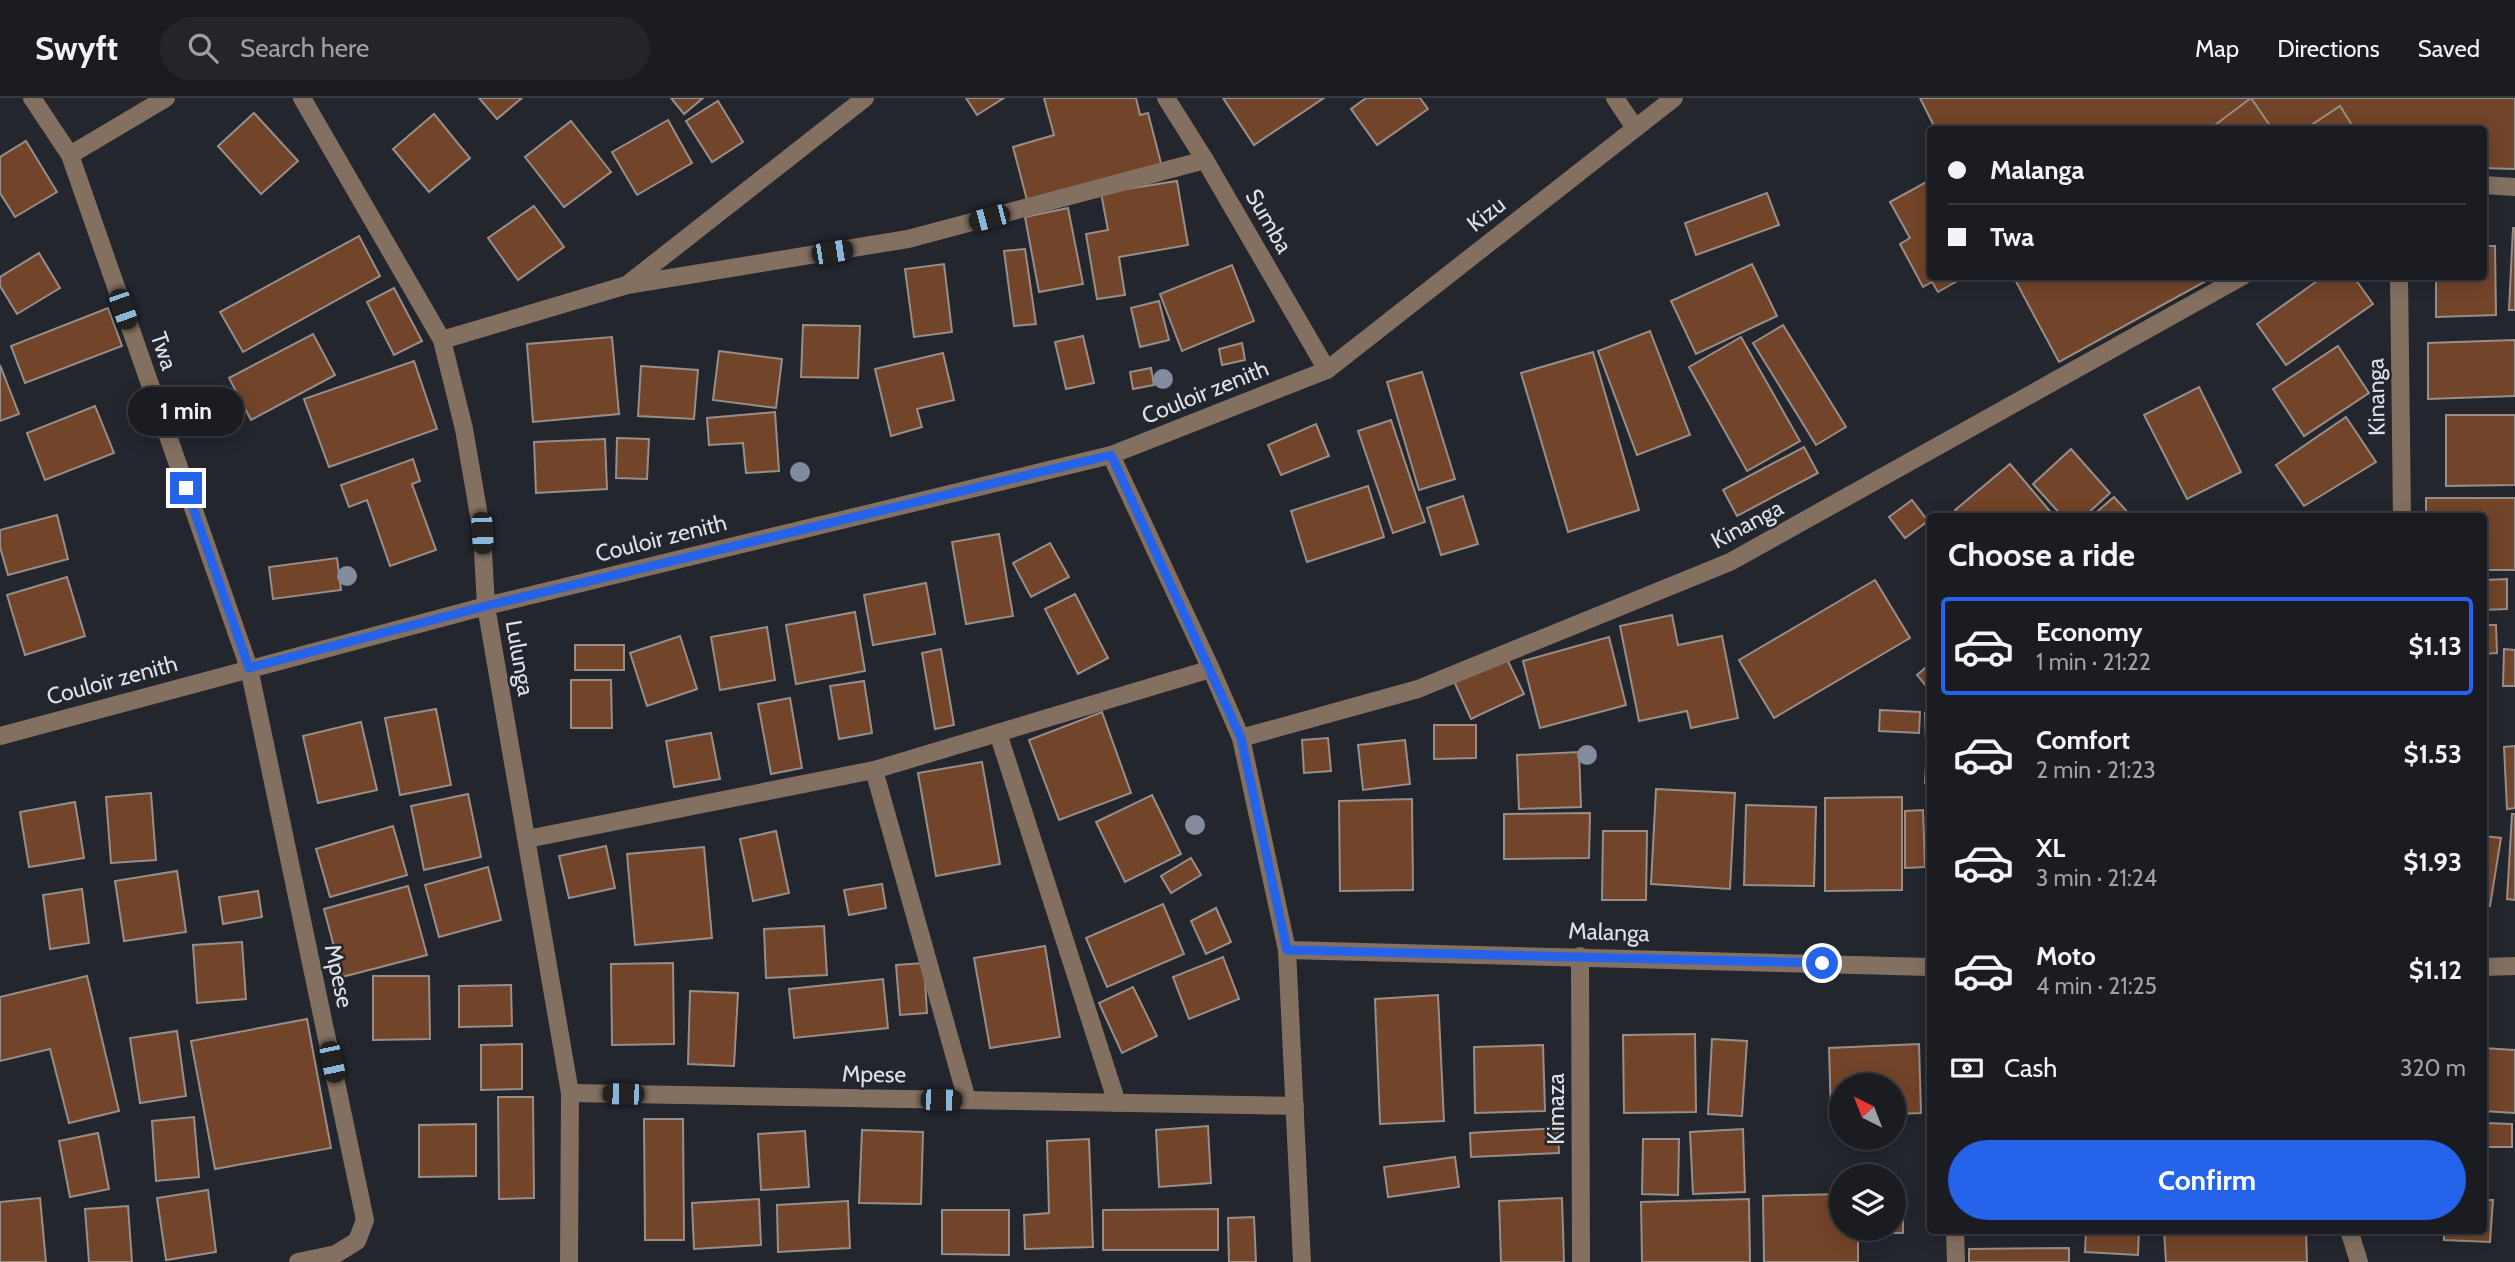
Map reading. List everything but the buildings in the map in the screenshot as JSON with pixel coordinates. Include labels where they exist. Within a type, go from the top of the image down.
[{"type":"street","name":"Twa","points":[[32,98],[70,155],[249,668]]},
{"type":"street","points":[[70,155],[166,98]]},
{"type":"street","name":"Lulunga","points":[[302,98],[442,340],[464,429],[482,533],[486,606],[570,1093],[569,1262]]},
{"type":"street","points":[[627,285],[865,98]]},
{"type":"street","name":"Sumba","points":[[1166,98],[1327,369]]},
{"type":"street","points":[[1615,98],[1635,128]]},
{"type":"street","name":"Kizu","points":[[1327,369],[1674,98]]},
{"type":"street","points":[[442,340],[627,285],[908,239],[1205,160]]},
{"type":"street","points":[[2487,185],[2515,187]]},
{"type":"street","name":"Kinanga","points":[[1241,738],[1418,688],[1730,562],[2236,280]]},
{"type":"street","name":"Kinanga","points":[[2399,280],[2402,513]]},
{"type":"street","name":"Couloir zenith","points":[[0,736],[486,606],[1111,455],[1327,369]]},
{"type":"street","points":[[1111,455],[1241,738],[1287,950],[1302,1262]]},
{"type":"street","name":"Mpese","points":[[249,668],[365,1220],[357,1241],[337,1254],[304,1261]]},
{"type":"street","points":[[527,839],[874,770],[1211,669]]},
{"type":"street","points":[[998,733],[1117,1103]]},
{"type":"street","points":[[874,770],[967,1100]]},
{"type":"street","name":"Malanga","points":[[1287,950],[1927,967]]},
{"type":"street","name":"Kimaza","points":[[1580,956],[1581,1262]]},
{"type":"street","points":[[2487,967],[2515,966]]},
{"type":"street","name":"Mpese","points":[[570,1093],[1294,1106]]},
{"type":"street","points":[[1955,1234],[1956,1262]]},
{"type":"street","points":[[2350,1234],[2359,1262]]},
{"type":"route","points":[[186,488],[249,668],[486,606],[1111,455],[1241,738],[1287,950],[1822,963]]}]
